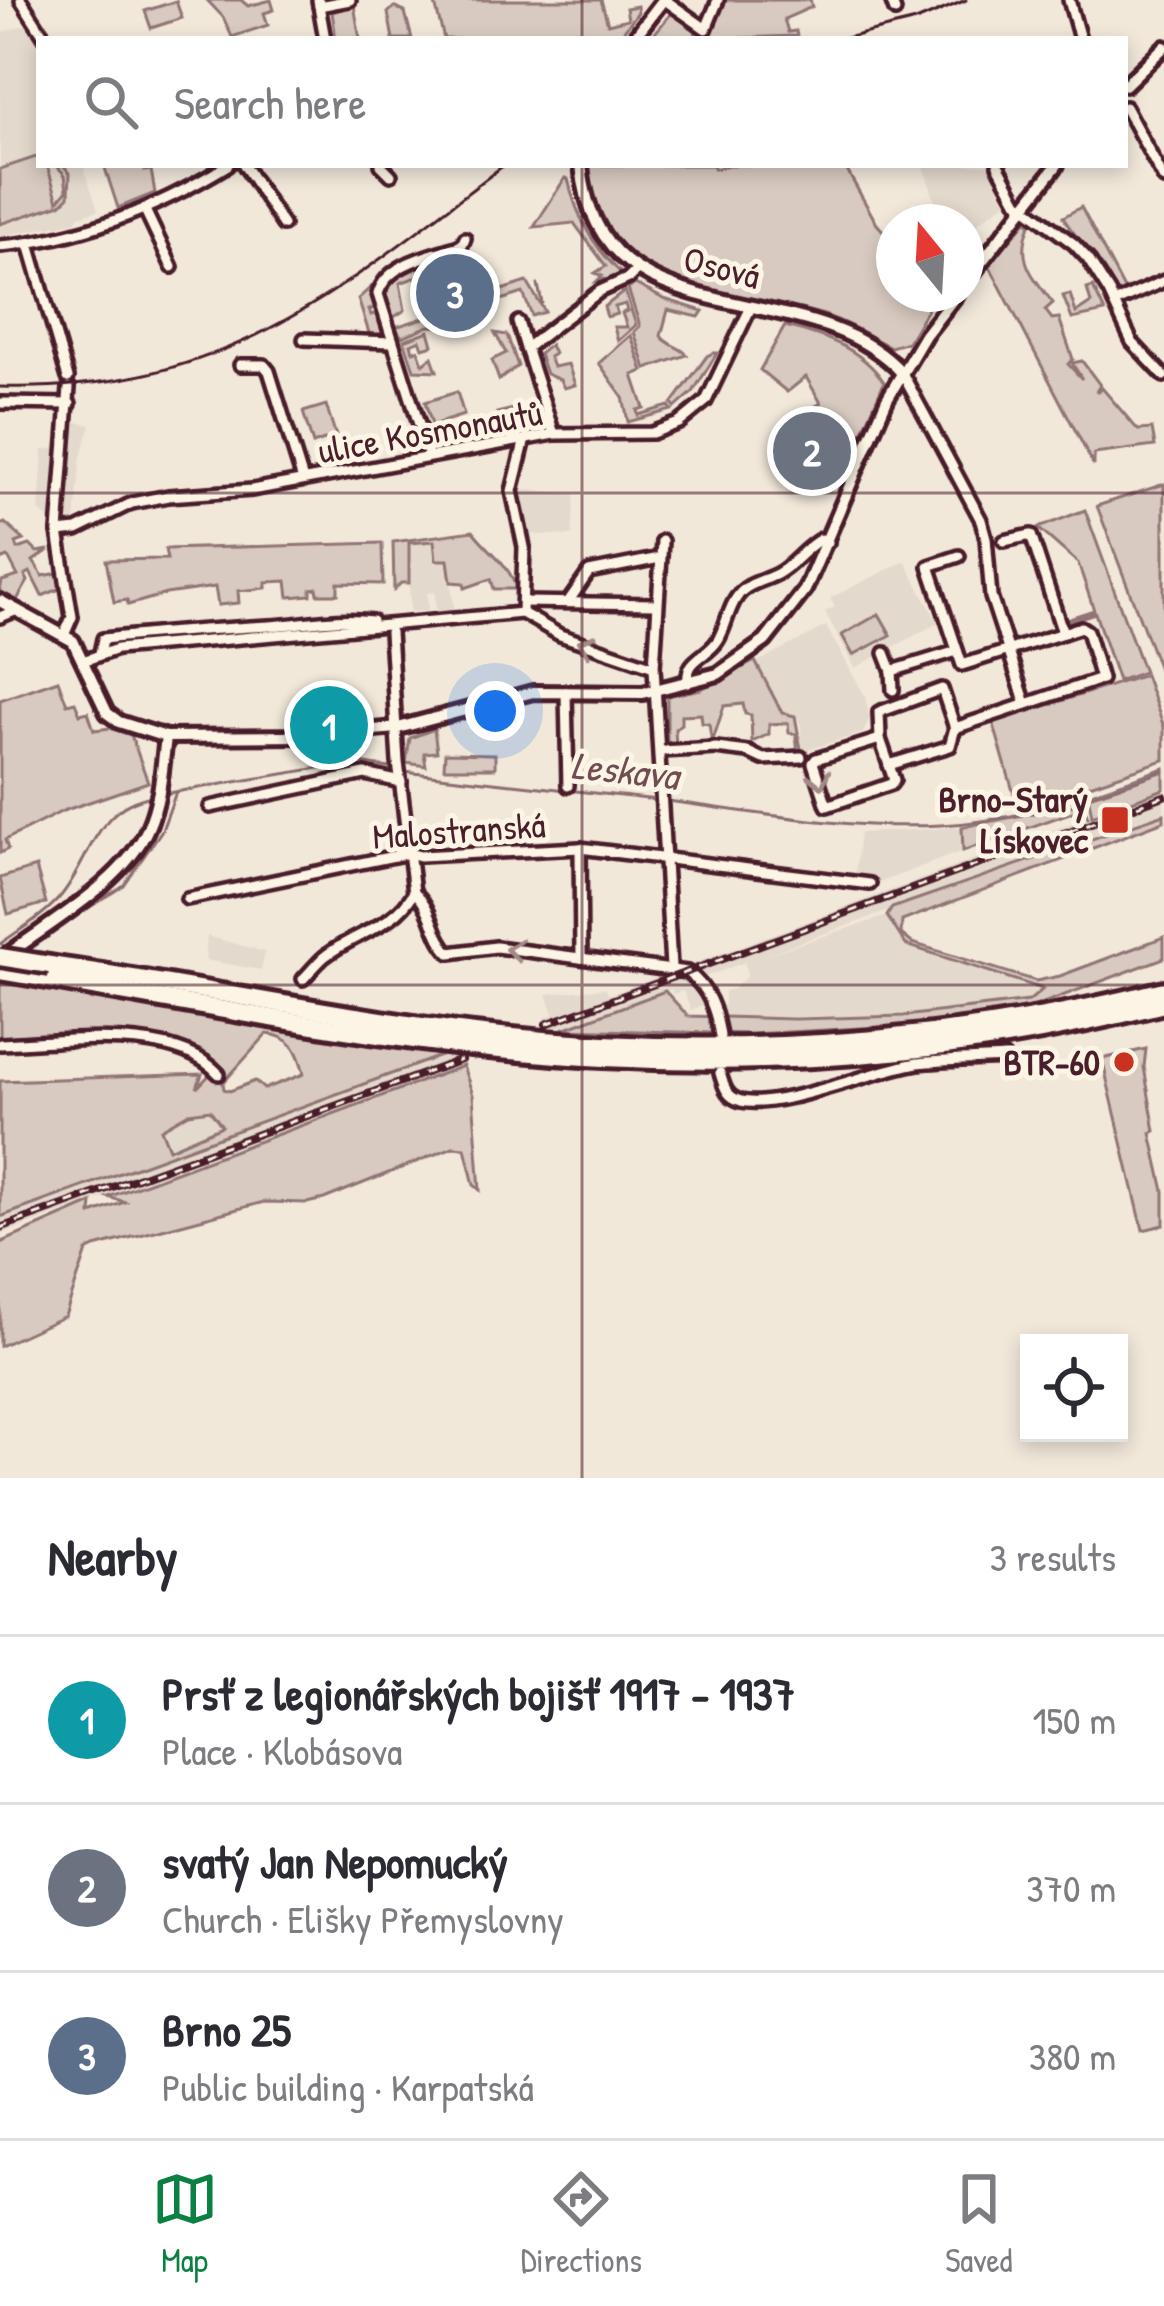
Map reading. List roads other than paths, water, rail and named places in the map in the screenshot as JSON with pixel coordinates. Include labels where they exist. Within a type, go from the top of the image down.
[{"type":"highway","points":[[0,958],[484,1034],[687,1047],[836,1042],[955,1031],[1164,990]]},
{"type":"highway","points":[[0,971],[468,1046],[654,1060],[901,1051],[1034,1032],[1164,1004]]},
{"type":"street","points":[[21,0],[44,36]]},
{"type":"street","points":[[324,36],[319,3],[350,0]]},
{"type":"street","points":[[635,36],[664,0],[706,28],[718,0]]},
{"type":"street","points":[[1070,0],[1079,36]]},
{"type":"street","points":[[1128,76],[1164,47]]},
{"type":"street","points":[[1128,113],[1164,179]]},
{"type":"street","points":[[0,247],[94,228],[145,210],[221,168]]},
{"type":"street","points":[[246,168],[283,225]]},
{"type":"street","points":[[384,168],[391,176]]},
{"type":"street","name":"Osová","points":[[581,168],[586,199],[601,229],[638,270],[678,291],[795,315],[841,330],[902,373]]},
{"type":"street","points":[[999,168],[1012,195],[1074,244],[1095,269],[1132,342],[1164,376]]},
{"type":"street","points":[[984,258],[1055,168]]},
{"type":"street","points":[[145,210],[172,267]]},
{"type":"street","points":[[429,456],[379,299],[382,283],[401,267],[462,245],[465,238]]},
{"type":"street","points":[[29,244],[61,345],[70,404],[58,532],[72,617],[65,633]]},
{"type":"street","points":[[526,348],[600,292],[638,270]]},
{"type":"street","points":[[1114,303],[1164,281]]},
{"type":"street","name":"ulice Kosmonautů","points":[[58,532],[76,530],[132,502],[168,496],[252,490],[554,434],[652,434],[680,423],[706,400],[751,307]]},
{"type":"street","points":[[0,601],[65,633],[107,713],[119,722],[166,736],[299,736],[398,728],[533,692],[658,691],[718,674],[765,641],[805,590],[883,406],[944,312]]},
{"type":"street","points":[[518,322],[554,434]]},
{"type":"street","points":[[304,338],[392,342]]},
{"type":"street","points":[[240,365],[264,365],[269,371],[303,480]]},
{"type":"street","points":[[902,373],[981,520],[991,597],[1025,704]]},
{"type":"street","points":[[0,403],[70,404]]},
{"type":"street","points":[[523,608],[524,547],[512,491],[525,439]]},
{"type":"street","points":[[1004,542],[1031,535],[1063,633]]},
{"type":"street","points":[[688,683],[694,659],[713,647],[737,597],[750,585],[781,572],[821,538],[828,542]]},
{"type":"street","points":[[662,541],[655,667],[671,967]]},
{"type":"street","points":[[955,728],[1101,680],[1087,631],[1081,627],[962,665],[928,566],[959,556]]},
{"type":"street","points":[[568,602],[589,572],[660,558]]},
{"type":"street","points":[[85,664],[100,653],[103,639],[207,627],[348,618],[390,628],[568,602],[656,604]]},
{"type":"street","points":[[523,608],[560,635],[655,667]]},
{"type":"street","points":[[0,617],[17,610]]},
{"type":"street","points":[[303,979],[326,955],[392,918],[414,892],[390,628]]},
{"type":"street","points":[[892,671],[957,651]]},
{"type":"street","points":[[885,653],[892,690]]},
{"type":"street","points":[[880,739],[816,759],[813,763],[827,806],[886,787],[893,780],[880,739],[879,712],[942,689],[955,728],[950,746],[889,765]]},
{"type":"street","points":[[566,692],[568,786]]},
{"type":"street","points":[[0,958],[113,876],[134,854],[156,805],[166,736]]},
{"type":"street","points":[[662,751],[716,748],[764,759],[801,757]]},
{"type":"street","points":[[210,807],[365,774],[400,775]]},
{"type":"street","points":[[580,848],[580,958]]},
{"type":"street","name":"Malostranská","points":[[187,899],[409,854],[580,848],[870,884]]},
{"type":"street","points":[[414,892],[422,898],[450,953],[496,946],[671,967],[697,980],[716,1007],[720,1036]]},
{"type":"street","points":[[0,1044],[153,1041],[206,1059],[220,1074]]},
{"type":"street","points":[[720,1073],[725,1090],[736,1100],[758,1102],[914,1064],[1004,1058]]},
{"type":"waterway","points":[[538,285],[542,303]]},
{"type":"waterway","name":"Leskava","points":[[163,794],[355,762],[395,769]]},
{"type":"waterway","name":"Leskava","points":[[667,801],[838,823],[941,825],[1026,813],[1164,771]]},
{"type":"waterway","name":"Leskava","points":[[404,772],[657,800]]},
{"type":"waterway","points":[[21,952],[124,885],[162,830],[176,792]]},
{"type":"waterway","name":"Leskava","points":[[0,944],[60,897],[106,822],[133,802],[153,796]]},
{"type":"waterway","points":[[1082,801],[1088,817]]},
{"type":"tram line","points":[[854,36],[916,21],[966,0]]},
{"type":"tram line","points":[[0,387],[80,384],[150,373],[214,353],[330,294],[500,168]]},
{"type":"railway","points":[[546,1024],[1164,796]]},
{"type":"railway","points":[[0,1228],[461,1060]]},
{"type":"place","name":"Brno 25","points":[[455,293]]},
{"type":"place","name":"svatý Jan Nepomucký","points":[[812,451]]},
{"type":"place","name":"Prsť z legionářských bojišť 1917 - 1937","points":[[329,725]]},
{"type":"place","name":"Brno-Starý Lískovec","points":[[1115,820]]},
{"type":"place","name":"BTR-60","points":[[1124,1062]]}]
